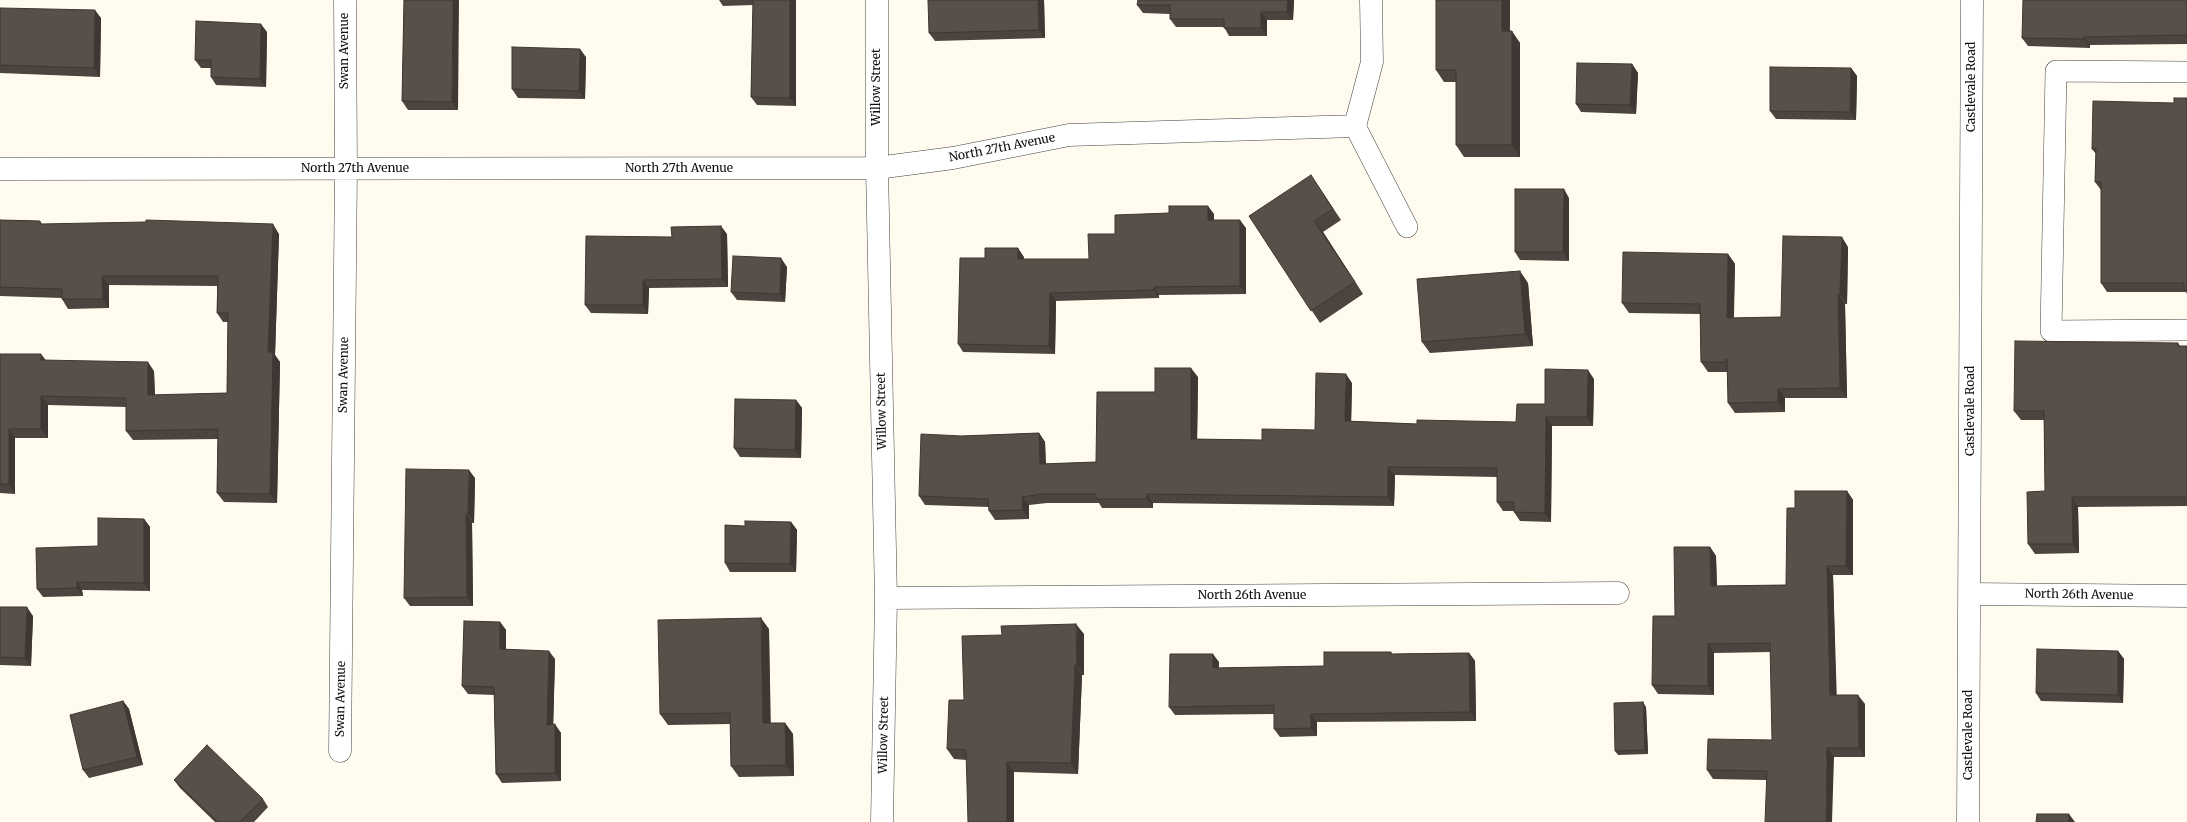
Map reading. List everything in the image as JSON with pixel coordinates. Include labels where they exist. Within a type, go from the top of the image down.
[{"type":"street","name":"Swan Avenue","points":[[340,751],[346,169],[345,0]]},
{"type":"street","name":"Willow Street","points":[[877,0],[877,168],[886,598],[882,822]]},
{"type":"street","points":[[1356,126],[1372,62],[1371,0]]},
{"type":"street","name":"Castlevale Road","points":[[1968,822],[1972,0]]},
{"type":"street","name":"North 27th Avenue","points":[[0,169],[877,168],[953,158],[1069,135],[1356,126]]},
{"type":"street","name":"North 26th Avenue","points":[[886,598],[1618,593]]},
{"type":"street","name":"North 26th Avenue","points":[[1970,594],[2187,596]]},
{"type":"lane","points":[[2187,72],[2056,71],[2051,331],[2187,330]]},
{"type":"lane","points":[[1356,126],[1407,227]]},
{"type":"building","points":[[404,0],[453,0],[452,102],[402,101]]},
{"type":"building","points":[[753,0],[790,0],[790,98],[751,97]]},
{"type":"building","points":[[928,0],[1038,0],[1039,30],[929,33]]},
{"type":"building","points":[[1138,0],[1288,0],[1287,12],[1261,12],[1261,28],[1224,28],[1224,19],[1170,19],[1170,5],[1137,5]]},
{"type":"building","points":[[1436,0],[1502,0],[1502,31],[1512,31],[1512,145],[1456,145],[1456,70],[1436,70]]},
{"type":"building","points":[[2023,0],[2187,0],[2187,35],[2084,37],[2084,39],[2022,38]]},
{"type":"building","points":[[0,8],[95,10],[94,68],[0,65]]},
{"type":"building","points":[[196,21],[261,24],[260,79],[211,77],[211,60],[195,60]]},
{"type":"building","points":[[512,47],[580,49],[579,91],[512,89]]},
{"type":"building","points":[[1577,63],[1632,64],[1630,105],[1576,104]]},
{"type":"building","points":[[1770,67],[1851,68],[1850,112],[1770,111]]},
{"type":"building","points":[[2174,98],[2187,98],[2187,290],[2184,290],[2184,283],[2101,283],[2101,182],[2095,182],[2096,149],[2092,149],[2093,101],[2174,103]]},
{"type":"building","points":[[1311,175],[1333,209],[1314,221],[1355,282],[1311,311],[1249,216]]},
{"type":"building","points":[[1515,189],[1564,189],[1563,252],[1515,252]]},
{"type":"building","points":[[1169,206],[1208,206],[1208,220],[1240,220],[1240,286],[1154,287],[1154,290],[1050,293],[1049,346],[958,344],[960,258],[985,258],[985,248],[1018,248],[1018,259],[1089,259],[1088,234],[1115,234],[1115,215],[1169,213]]},
{"type":"building","points":[[0,220],[40,221],[40,224],[146,222],[146,220],[273,224],[268,352],[273,352],[270,494],[217,493],[218,429],[126,431],[126,398],[41,396],[41,429],[9,429],[9,484],[0,484],[0,354],[41,354],[41,360],[148,362],[148,395],[227,393],[228,313],[217,313],[218,276],[102,276],[103,299],[62,299],[62,289],[0,287]]},
{"type":"building","points":[[721,226],[722,279],[643,280],[643,305],[585,305],[586,236],[672,237],[671,227]]},
{"type":"building","points":[[1783,236],[1842,237],[1840,294],[1838,294],[1840,388],[1778,389],[1778,402],[1728,403],[1727,359],[1725,362],[1701,362],[1700,304],[1622,303],[1623,252],[1728,254],[1727,318],[1781,317]]},
{"type":"building","points":[[733,256],[781,258],[780,294],[731,292]]},
{"type":"building","points":[[1520,271],[1525,334],[1422,342],[1417,279]]},
{"type":"building","points":[[2015,341],[2178,343],[2178,346],[2187,346],[2187,497],[2072,497],[2073,544],[2028,544],[2027,492],[2045,491],[2044,411],[2014,411]]},
{"type":"building","points":[[1155,368],[1191,368],[1191,439],[1262,440],[1262,429],[1315,430],[1316,373],[1346,374],[1345,421],[1417,424],[1417,420],[1516,422],[1517,404],[1545,404],[1545,369],[1588,370],[1587,417],[1546,417],[1545,513],[1514,512],[1514,502],[1497,502],[1497,468],[1388,467],[1388,497],[1147,494],[1147,499],[1096,499],[1096,494],[1041,494],[1022,497],[1023,510],[989,511],[988,499],[919,496],[921,434],[962,436],[1039,433],[1040,464],[1096,462],[1097,392],[1155,392]]},
{"type":"building","points":[[735,399],[796,400],[795,450],[734,448]]},
{"type":"building","points":[[406,469],[469,470],[468,514],[466,514],[467,597],[404,598]]},
{"type":"building","points":[[1795,491],[1847,491],[1846,566],[1827,566],[1830,695],[1858,695],[1859,748],[1827,748],[1826,822],[1765,822],[1767,771],[1707,770],[1708,739],[1772,740],[1770,643],[1708,644],[1708,686],[1652,685],[1653,616],[1675,616],[1674,547],[1710,547],[1711,586],[1786,585],[1787,508],[1795,508]]},
{"type":"building","points":[[98,518],[144,519],[144,583],[77,582],[77,588],[37,589],[36,548],[98,546]]},
{"type":"building","points":[[745,521],[791,522],[790,564],[725,563],[725,525],[745,526]]},
{"type":"building","points":[[0,607],[27,607],[25,658],[0,657]]},
{"type":"building","points":[[761,618],[763,723],[785,723],[786,765],[731,766],[730,713],[660,714],[658,620]]},
{"type":"building","points":[[464,621],[500,622],[500,649],[549,651],[547,725],[555,724],[555,773],[496,774],[494,687],[462,686]]},
{"type":"building","points":[[1076,624],[1077,665],[1075,665],[1071,763],[1007,762],[1007,822],[968,822],[966,750],[947,749],[949,700],[964,700],[962,636],[1002,635],[1001,626]]},
{"type":"building","points":[[2037,649],[2118,651],[2118,695],[2036,693]]},
{"type":"building","points":[[1324,652],[1391,652],[1391,654],[1469,653],[1470,712],[1311,714],[1311,728],[1274,729],[1274,705],[1169,707],[1170,654],[1213,654],[1213,668],[1324,666]]},
{"type":"building","points":[[123,701],[137,757],[83,770],[70,715]]},
{"type":"building","points":[[1643,702],[1645,750],[1615,751],[1614,703]]},
{"type":"building","points":[[207,745],[263,799],[240,822],[218,822],[174,780]]},
{"type":"building","points":[[2037,814],[2069,814],[2069,822],[2036,822]]}]
